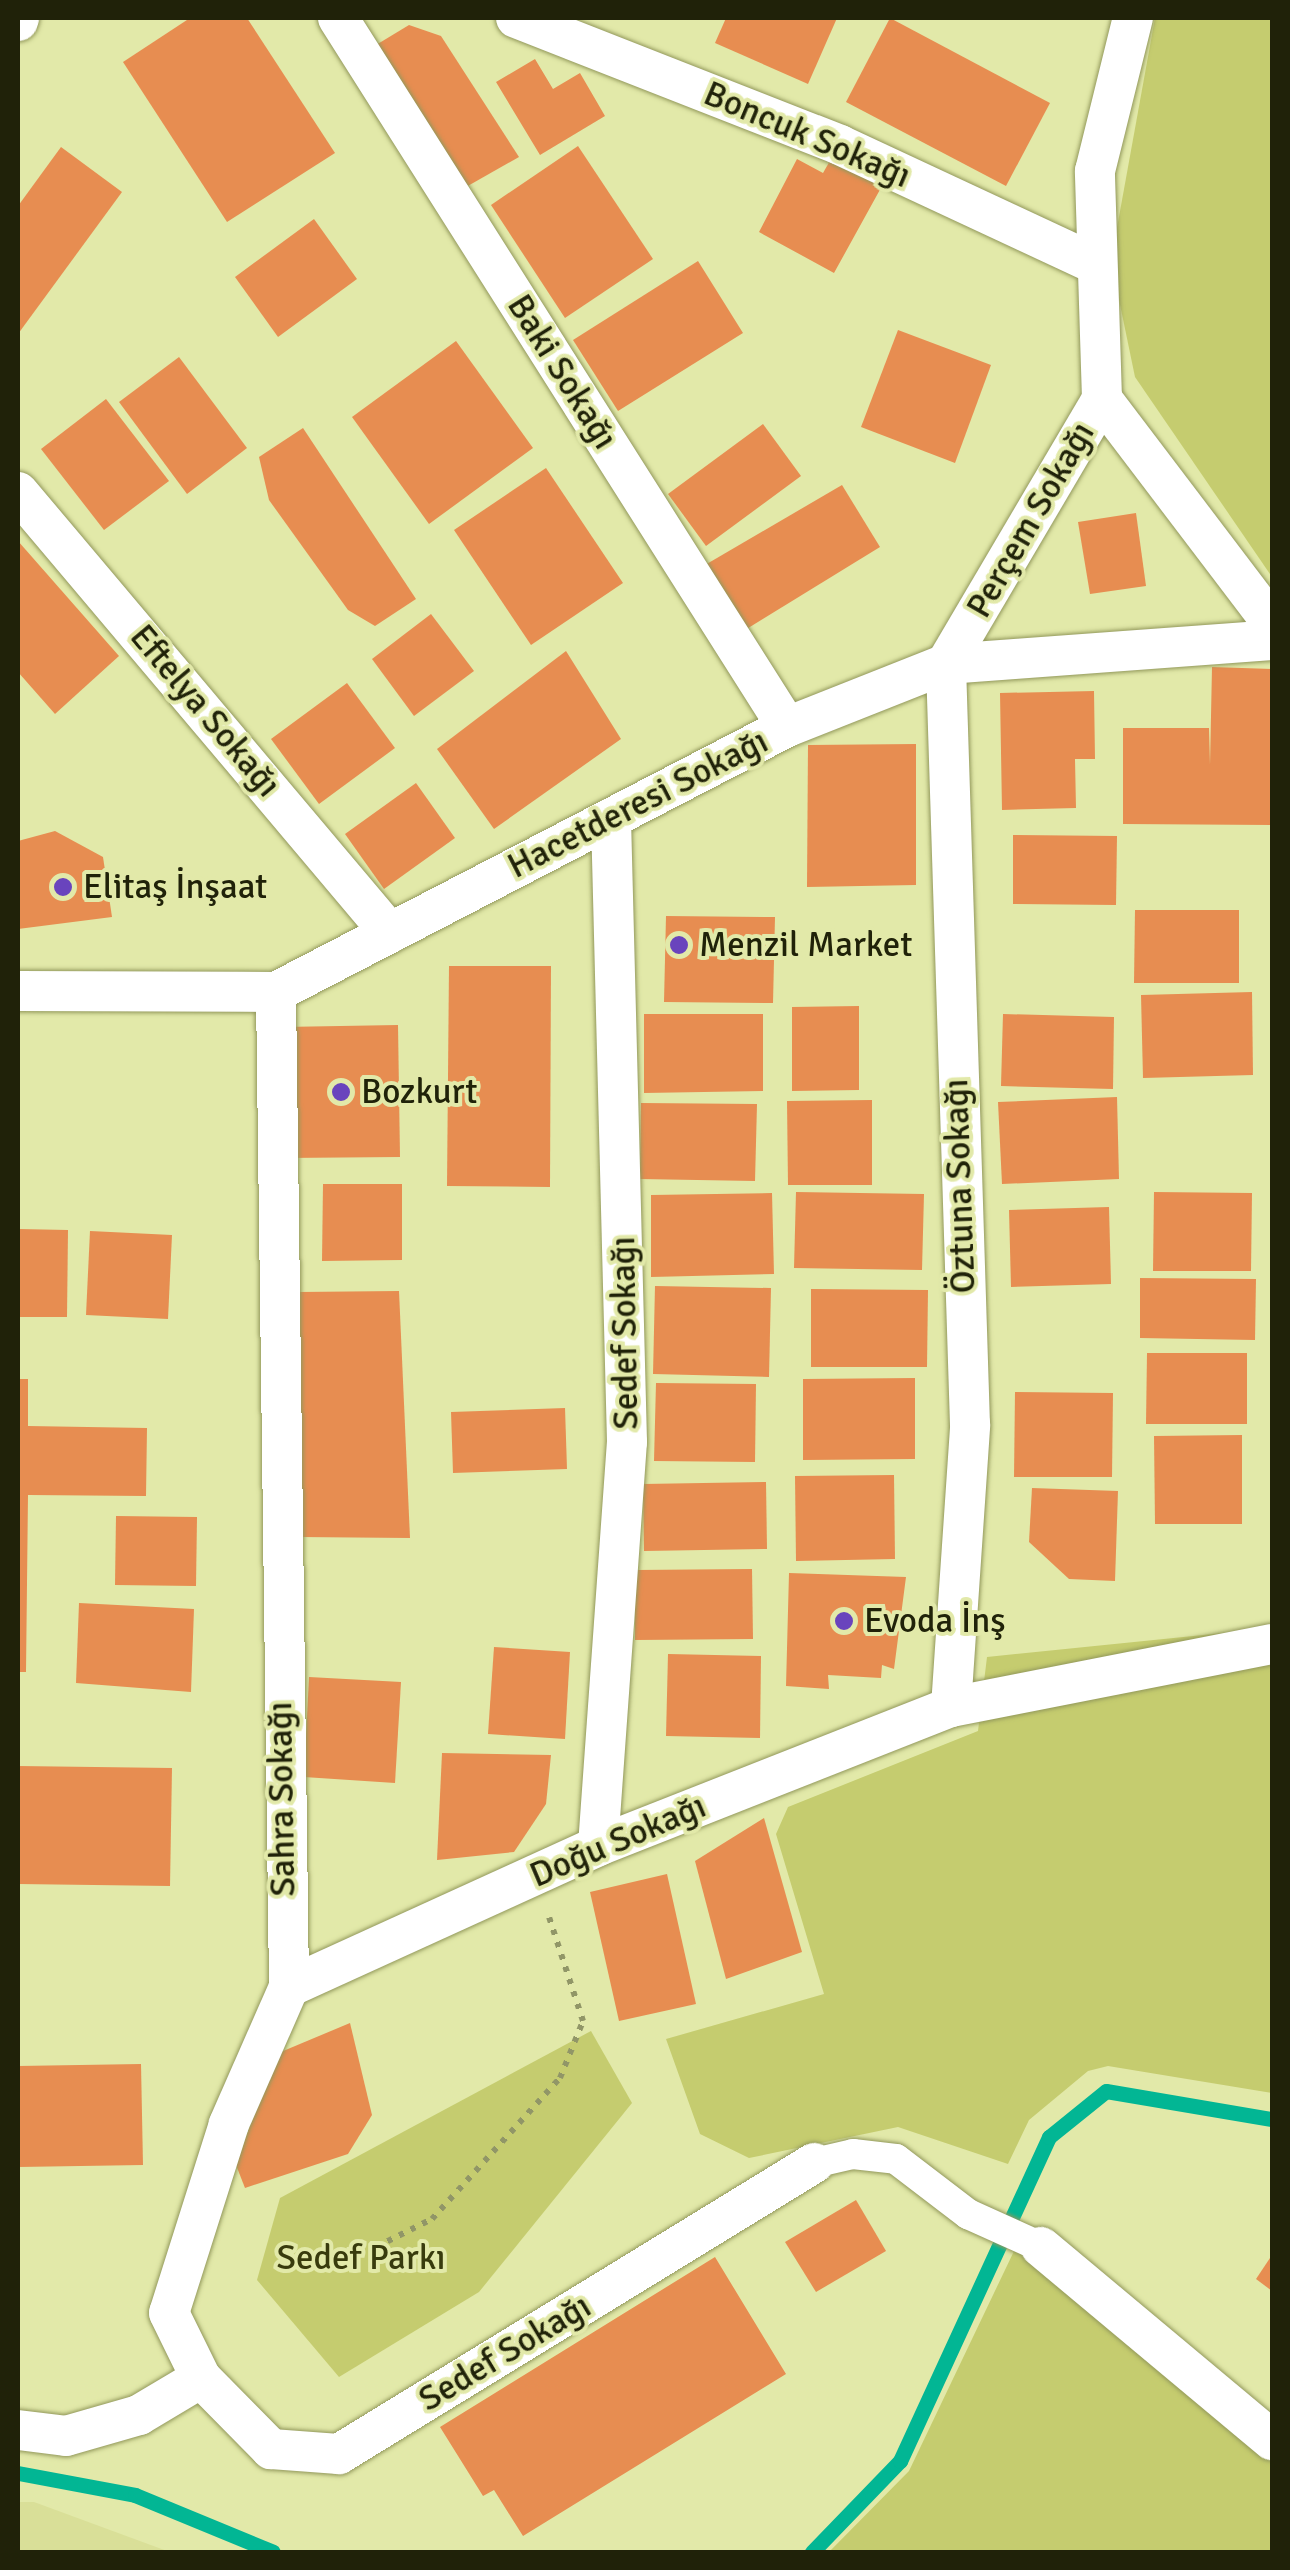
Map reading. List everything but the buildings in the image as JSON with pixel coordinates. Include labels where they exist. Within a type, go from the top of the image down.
[{"type":"street","name":"Baki Sokağı","points":[[338,18],[788,726]]},
{"type":"street","name":"Boncuk Sokağı","points":[[516,18],[840,145],[1093,263]]},
{"type":"street","name":"Perçem Sokağı","points":[[946,664],[1102,399],[1093,263],[1095,171],[1133,18]]},
{"type":"street","points":[[1102,399],[1272,622]]},
{"type":"street","name":"Eftelya Sokağı","points":[[18,492],[390,933]]},
{"type":"street","name":"Hacetderesi Sokağı","points":[[18,991],[276,992],[788,726],[946,664],[1272,640]]},
{"type":"street","name":"Öztuna Sokağı","points":[[946,664],[970,1425],[951,1707]]},
{"type":"street","name":"Sedef Sokağı","points":[[598,1846],[628,1442],[611,818]]},
{"type":"street","name":"Sahra Sokağı","points":[[202,2378],[169,2312],[228,2124],[289,1987],[276,992]]},
{"type":"street","name":"Doğu Sokağı","points":[[289,1987],[598,1846],[951,1707],[1272,1644]]},
{"type":"street","points":[[814,2163],[853,2154],[896,2158],[968,2214],[1040,2247],[1272,2440]]},
{"type":"street","name":"Sedef Sokağı","points":[[202,2378],[271,2449],[339,2454],[814,2163]]},
{"type":"street","points":[[18,2430],[84,2431],[138,2415],[202,2378]]},
{"type":"path","points":[[376,2247],[432,2219],[560,2078],[583,2021],[549,1917],[598,1846]]},
{"type":"shaded area","points":[[18,2502],[34,2502],[167,2551],[18,2552]]},
{"type":"green space","points":[[1155,18],[1272,18],[1272,577],[1135,377],[1111,261]]},
{"type":"green space","points":[[1272,1628],[1272,2093],[1108,2066],[1088,2071],[1029,2120],[1008,2164],[898,2127],[749,2158],[700,2134],[666,2039],[824,1994],[776,1834],[788,1807],[978,1731],[987,1657]]},
{"type":"green space","name":"Sedef Parkı","points":[[591,2031],[632,2103],[479,2292],[339,2377],[257,2280],[280,2198]]},
{"type":"green space","points":[[1015,2249],[1272,2457],[1272,2552],[829,2552],[909,2471]]},
{"type":"waterway","points":[[812,2552],[900,2461],[1049,2137],[1106,2091],[1272,2119]]},
{"type":"waterway","points":[[18,2473],[135,2495],[273,2552]]},
{"type":"place","name":"Elitaş İnşaat","points":[[63,887]]},
{"type":"place","name":"Menzil Market","points":[[679,945]]},
{"type":"place","name":"Bozkurt","points":[[341,1092]]},
{"type":"place","name":"Evoda İnş","points":[[844,1621]]}]
